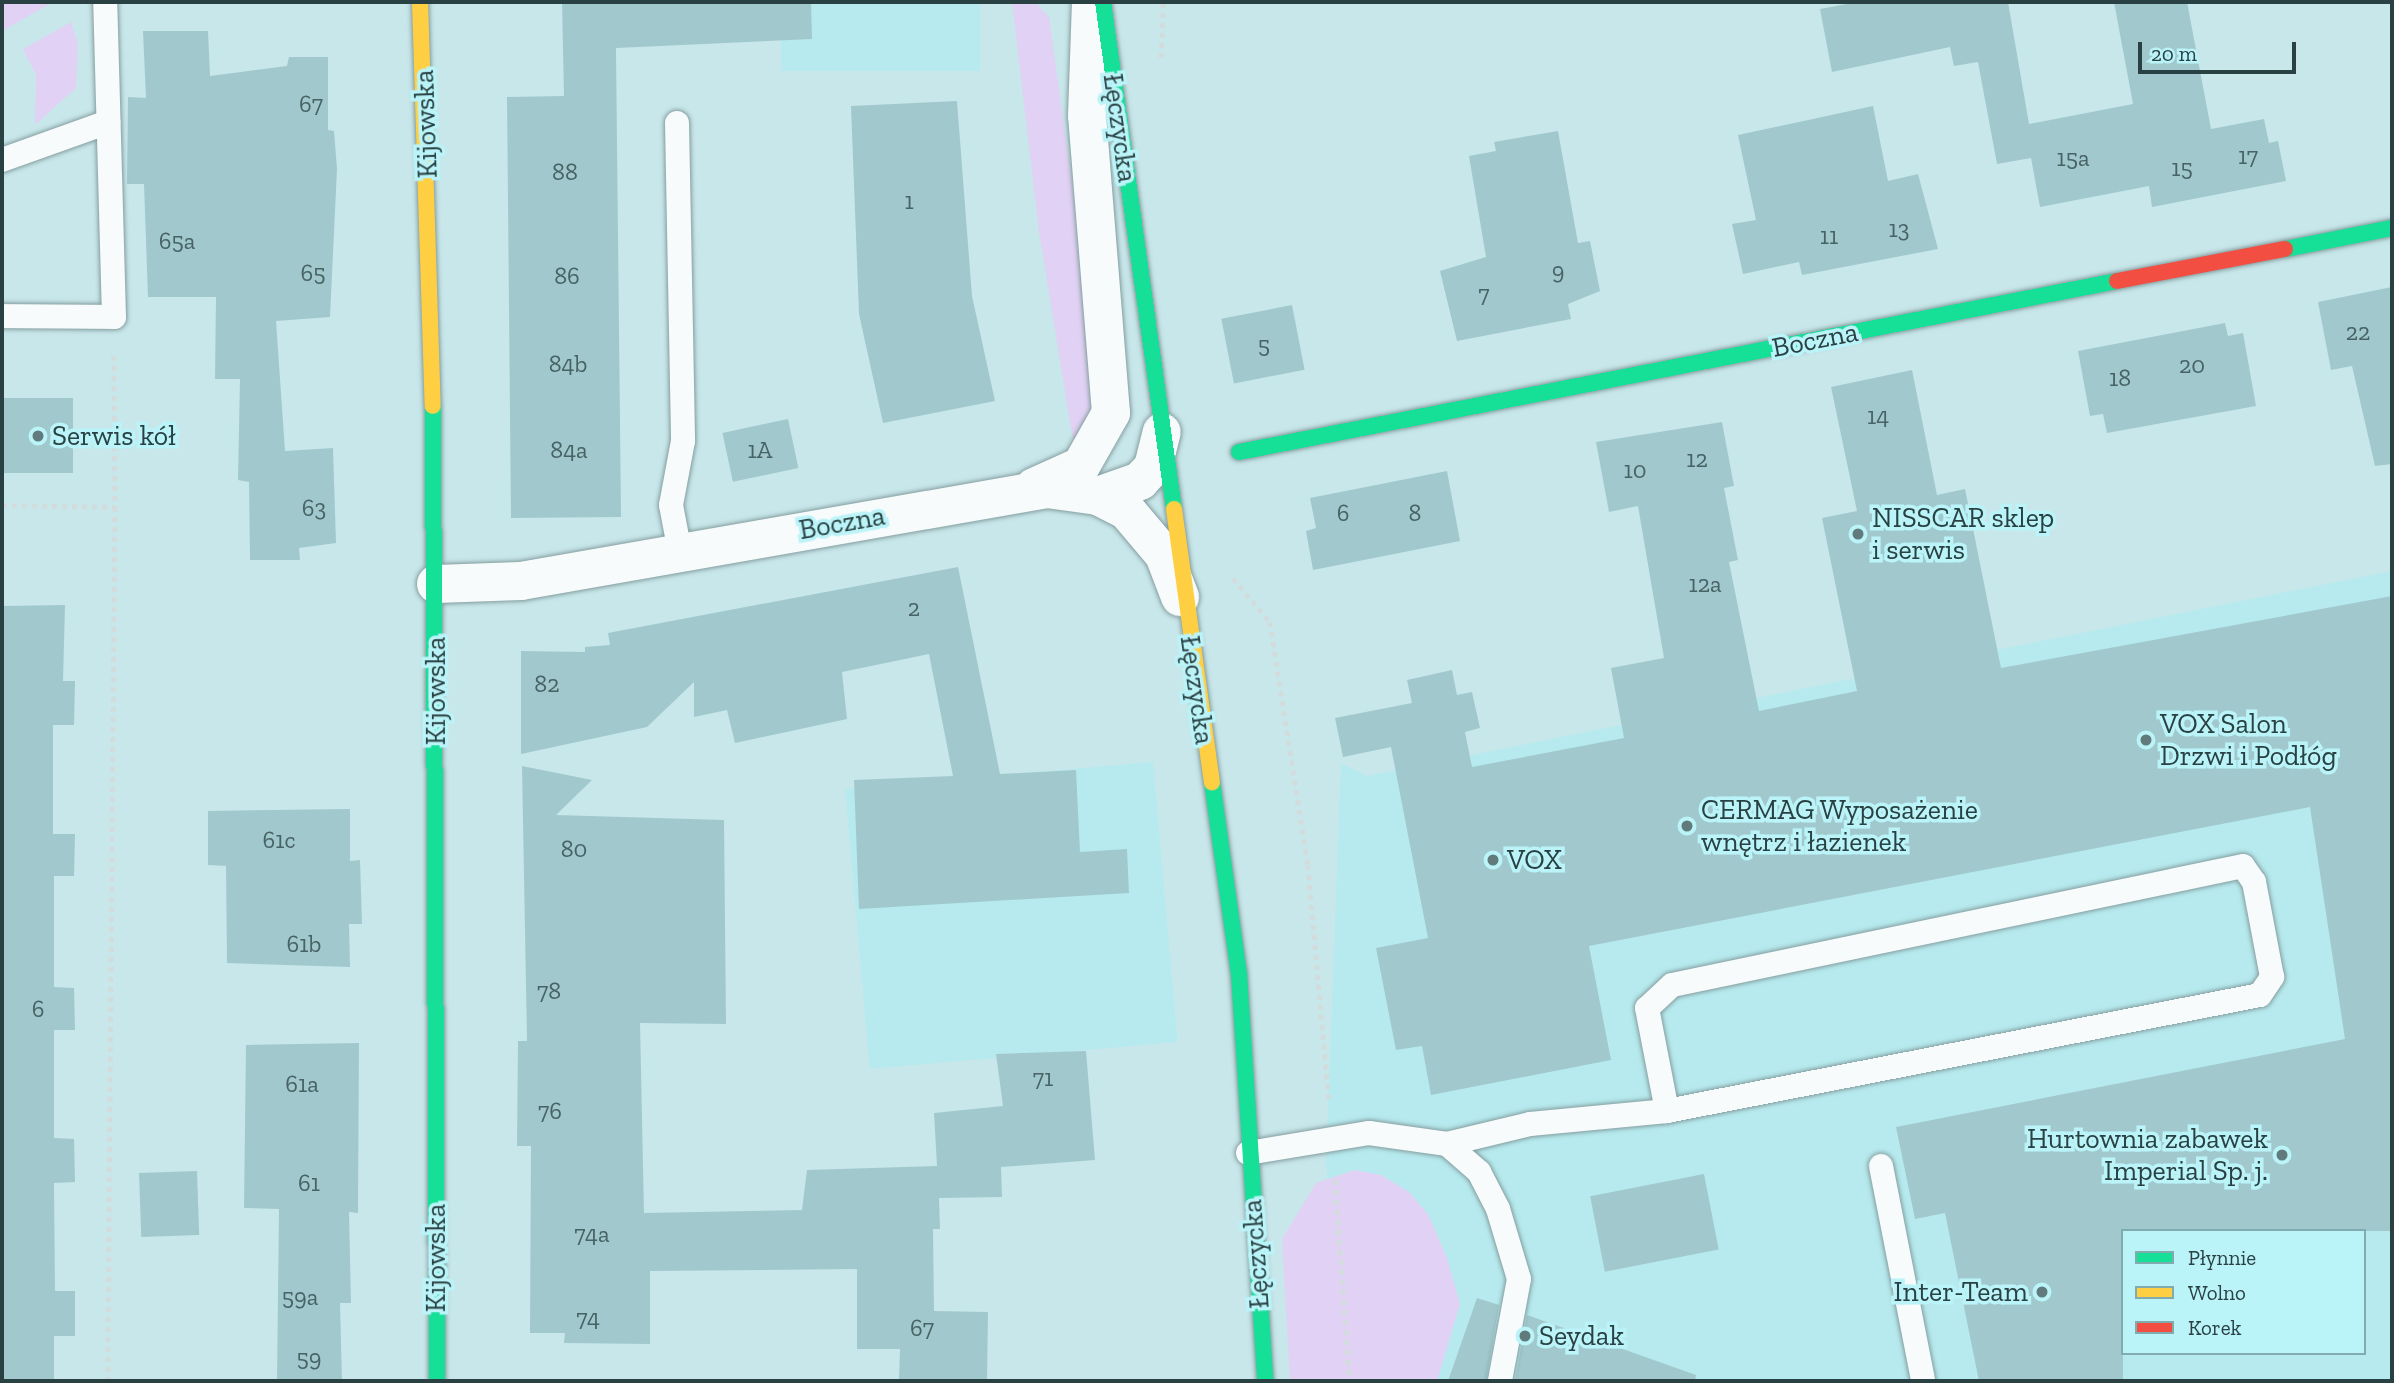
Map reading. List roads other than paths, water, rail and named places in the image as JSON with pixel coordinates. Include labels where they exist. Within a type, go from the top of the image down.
[{"type":"street","name":"Kijowska","points":[[420,2],[436,584],[437,1381]]},
{"type":"street","points":[[1026,490],[1081,466],[1111,413],[1087,116],[1091,2]]},
{"type":"street","name":"Łęczycka","points":[[1103,2],[1238,974],[1265,1381]]},
{"type":"street","name":"Boczna","points":[[1238,452],[2392,228]]},
{"type":"street","points":[[1098,496],[1140,481],[1153,467],[1162,432]]},
{"type":"street","name":"Boczna","points":[[436,584],[521,581],[1026,490],[1098,496],[1147,529],[1186,611]]},
{"type":"lane","points":[[2,316],[114,317],[105,2]]},
{"type":"lane","points":[[2,160],[108,122]]},
{"type":"lane","points":[[677,123],[683,441],[671,505],[680,552]]},
{"type":"lane","points":[[1248,1153],[1369,1133],[1447,1144],[1530,1124],[1667,1111],[2260,995],[2272,977],[2254,881],[2243,866],[1672,985],[1647,1008],[1667,1111]]},
{"type":"lane","points":[[1447,1144],[1479,1172],[1519,1279],[1500,1381]]},
{"type":"lane","points":[[1881,1166],[1923,1381]]},
{"type":"place","name":"Serwis kół","points":[[38,436]]},
{"type":"place","name":"NISSCAR sklep i serwis","points":[[1858,534]]},
{"type":"place","name":"VOX Salon Drzwi i Podłóg","points":[[2146,740]]},
{"type":"place","name":"CERMAG Wyposażenie wnętrz i łazienek","points":[[1687,826]]},
{"type":"place","name":"VOX","points":[[1493,860]]},
{"type":"place","name":"Hurtownia zabawek Imperial Sp. j.","points":[[2282,1155]]},
{"type":"place","name":"Inter-Team","points":[[2042,1292]]},
{"type":"place","name":"Seydak","points":[[1525,1336]]}]
